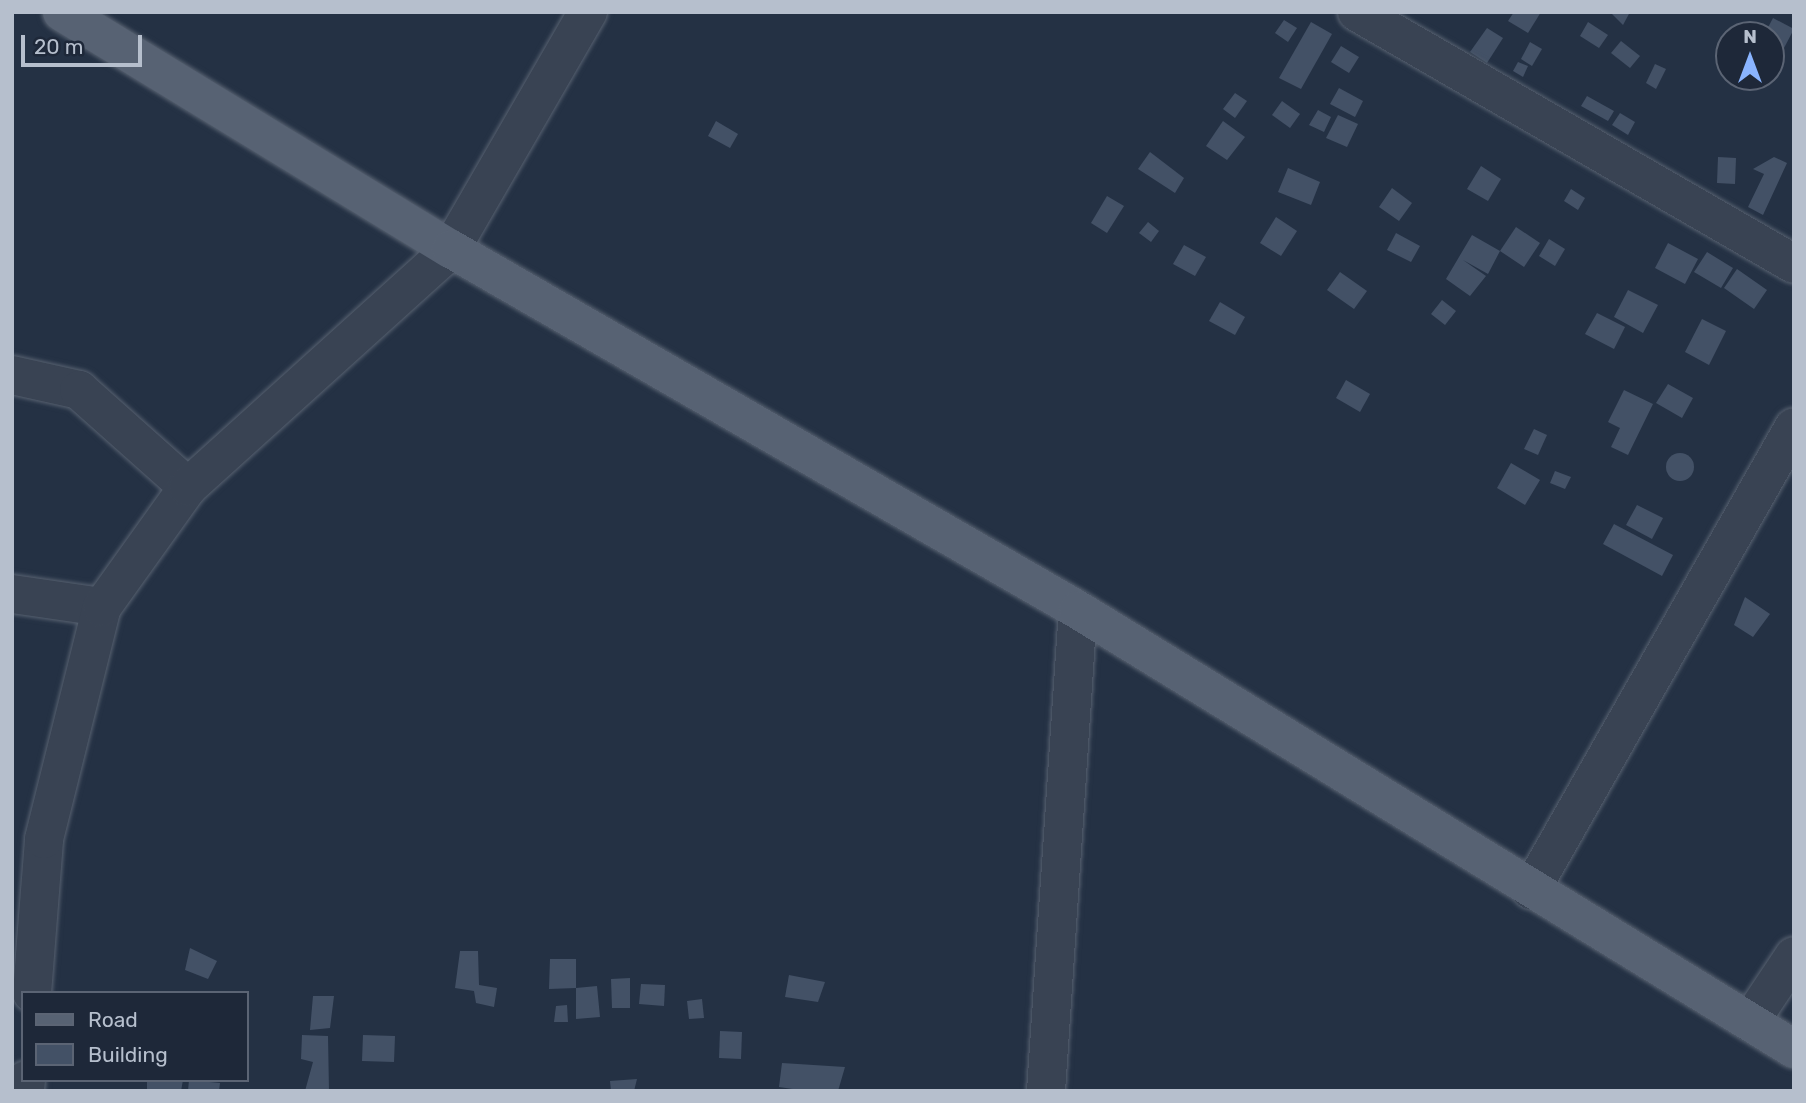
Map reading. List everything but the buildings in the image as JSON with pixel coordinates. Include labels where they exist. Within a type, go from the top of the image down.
[{"type":"main road","points":[[62,12],[451,250],[1078,610],[1794,1049]]},
{"type":"street","points":[[32,991],[28,838],[102,607],[188,488],[451,250],[588,12]]},
{"type":"street","points":[[1357,12],[1794,264]]},
{"type":"street","points":[[12,375],[79,390],[188,488]]},
{"type":"street","points":[[1531,890],[1794,427]]},
{"type":"street","points":[[12,594],[102,607]]},
{"type":"street","points":[[1046,1091],[1078,610]]},
{"type":"street","points":[[1749,1022],[1794,956]]}]
